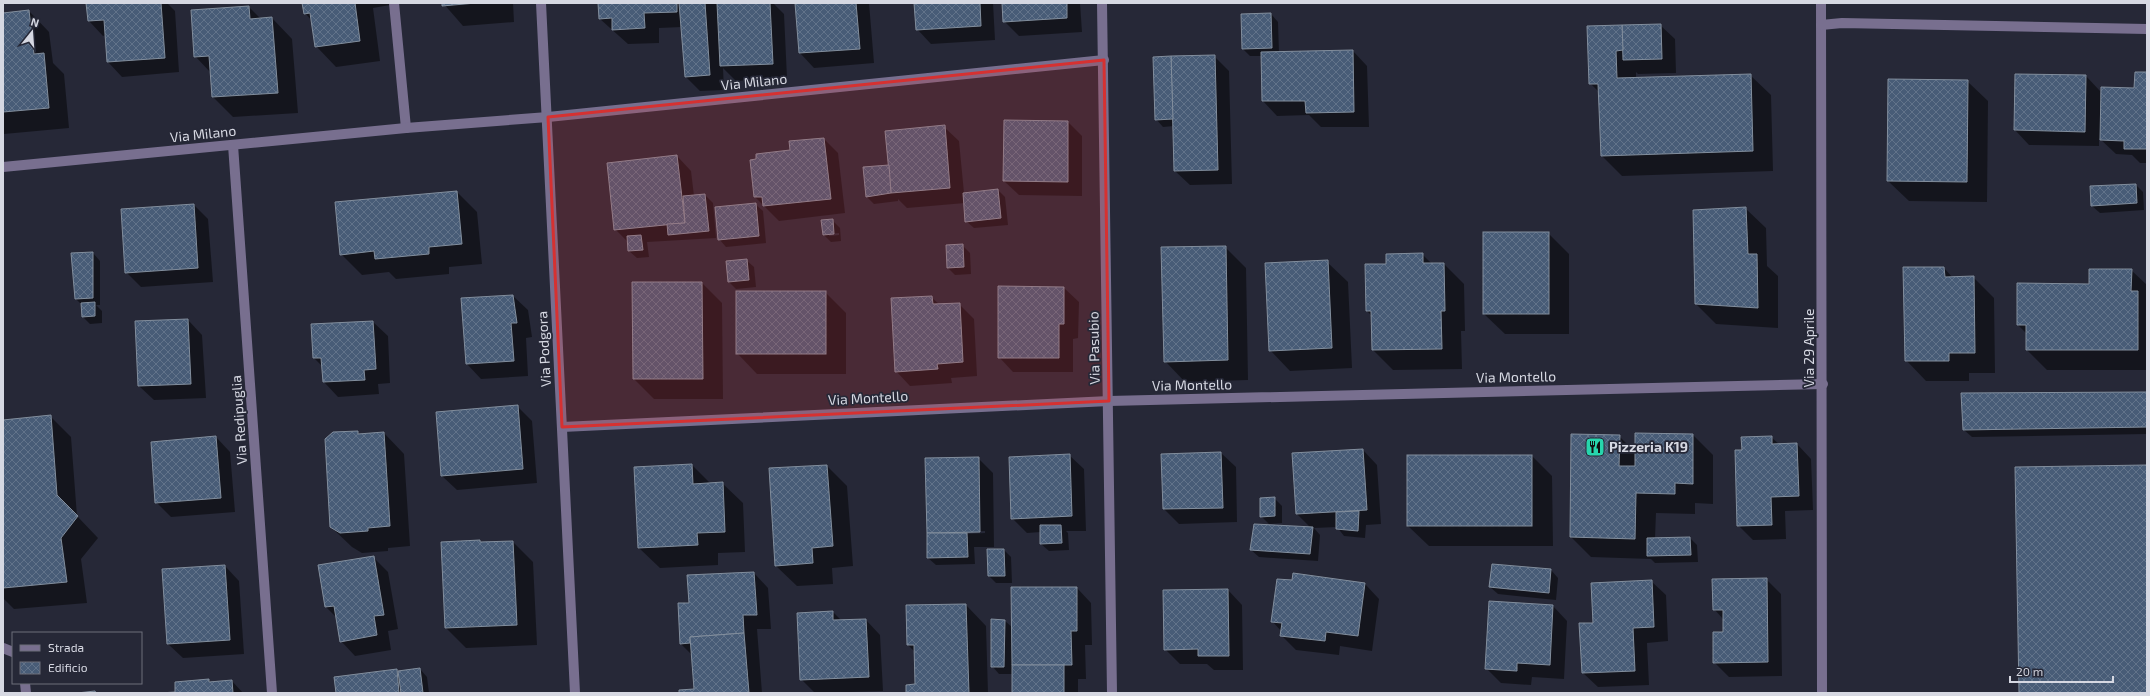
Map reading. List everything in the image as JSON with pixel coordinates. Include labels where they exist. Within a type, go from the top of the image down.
[{"type":"street","points":[[394,3],[406,128]]},
{"type":"street","name":"Via Podgora","points":[[541,3],[548,117],[575,693]]},
{"type":"street","name":"Via Pasubio","points":[[1102,3],[1109,401],[1112,693]]},
{"type":"street","name":"Via 29 Aprile","points":[[1821,3],[1823,384],[1822,693]]},
{"type":"street","points":[[1821,25],[1842,23],[2147,29]]},
{"type":"street","name":"Via Milano","points":[[3,167],[406,128],[548,117],[1104,60]]},
{"type":"street","name":"Via Redipuglia","points":[[233,145],[272,693]]},
{"type":"street","name":"Via Montello","points":[[562,427],[1109,401],[1823,384]]},
{"type":"highlighted area","points":[[1104,60],[1109,401],[562,427],[548,117]]},
{"type":"building","points":[[86,3],[161,3],[165,58],[107,62],[104,20],[88,21]]},
{"type":"building","points":[[302,3],[355,3],[360,41],[315,47],[310,13],[304,14]]},
{"type":"building","points":[[442,3],[476,3],[442,6]]},
{"type":"building","points":[[598,3],[677,3],[677,12],[644,13],[645,28],[612,30],[612,18],[599,19]]},
{"type":"building","points":[[679,3],[705,3],[710,75],[685,77]]},
{"type":"building","points":[[717,3],[770,3],[773,64],[720,66]]},
{"type":"building","points":[[795,3],[856,3],[860,49],[799,53]]},
{"type":"building","points":[[914,3],[980,3],[981,26],[916,30]]},
{"type":"building","points":[[1002,3],[1067,3],[1067,18],[1003,22]]},
{"type":"building","points":[[249,6],[250,19],[272,17],[278,93],[212,97],[209,56],[194,57],[191,10]]},
{"type":"building","points":[[29,10],[34,54],[44,53],[49,108],[3,112],[3,13]]},
{"type":"building","points":[[1271,13],[1272,48],[1242,49],[1241,14]]},
{"type":"building","points":[[1661,24],[1662,59],[1623,60],[1622,25]]},
{"type":"building","points":[[1622,25],[1623,50],[1616,51],[1617,78],[1751,74],[1753,151],[1601,156],[1598,84],[1589,84],[1587,26]]},
{"type":"building","points":[[1353,50],[1354,112],[1306,113],[1305,101],[1262,101],[1261,52]]},
{"type":"building","points":[[1215,55],[1218,170],[1174,171],[1171,56]]},
{"type":"building","points":[[1171,56],[1173,119],[1155,120],[1153,57]]},
{"type":"building","points":[[2135,72],[2147,72],[2147,149],[2124,149],[2124,141],[2100,140],[2101,87],[2134,88]]},
{"type":"building","points":[[2015,74],[2086,75],[2085,132],[2014,130]]},
{"type":"building","points":[[1888,79],[1968,80],[1967,182],[1887,181]]},
{"type":"building","points":[[1004,120],[1068,121],[1068,182],[1003,181]]},
{"type":"building","points":[[945,125],[950,188],[891,193],[885,131]]},
{"type":"building","points":[[824,138],[831,199],[763,206],[762,197],[754,197],[750,160],[756,159],[756,154],[790,150],[789,141]]},
{"type":"building","points":[[677,155],[685,223],[614,230],[607,163]]},
{"type":"building","points":[[889,165],[891,193],[866,197],[863,167]]},
{"type":"building","points":[[2136,184],[2137,203],[2091,206],[2090,186]]},
{"type":"building","points":[[998,189],[1001,218],[965,222],[963,193]]},
{"type":"building","points":[[457,191],[462,244],[429,247],[429,254],[375,259],[374,251],[340,255],[335,202]]},
{"type":"building","points":[[705,194],[709,231],[668,235],[667,224],[685,223],[683,196]]},
{"type":"building","points":[[756,203],[759,236],[718,240],[715,207]]},
{"type":"building","points":[[194,204],[198,268],[125,273],[121,209]]},
{"type":"building","points":[[1746,207],[1748,254],[1757,254],[1758,308],[1695,304],[1693,210]]},
{"type":"building","points":[[833,219],[834,234],[823,235],[821,220]]},
{"type":"building","points":[[1483,232],[1549,232],[1549,314],[1483,314]]},
{"type":"building","points":[[641,235],[643,250],[628,251],[627,236]]},
{"type":"building","points":[[963,244],[964,267],[947,268],[946,245]]},
{"type":"building","points":[[1226,246],[1228,360],[1164,362],[1161,247]]},
{"type":"building","points":[[93,252],[93,298],[75,299],[71,253]]},
{"type":"building","points":[[1423,253],[1423,263],[1444,263],[1445,311],[1441,311],[1442,349],[1372,350],[1371,311],[1366,311],[1365,264],[1386,264],[1386,254]]},
{"type":"building","points":[[747,259],[749,280],[728,282],[726,261]]},
{"type":"building","points":[[1328,260],[1332,348],[1269,351],[1265,263]]},
{"type":"building","points":[[1903,267],[1944,267],[1945,277],[1974,276],[1975,353],[1949,353],[1949,361],[1905,361]]},
{"type":"building","points":[[2089,269],[2132,269],[2131,291],[2138,291],[2138,350],[2026,350],[2026,325],[2017,325],[2017,283],[2089,284]]},
{"type":"building","points":[[632,282],[702,282],[703,379],[633,379]]},
{"type":"building","points":[[998,286],[1064,287],[1064,324],[1059,324],[1059,358],[998,358]]},
{"type":"building","points":[[736,291],[826,291],[826,354],[736,354]]},
{"type":"building","points":[[513,295],[517,323],[511,323],[514,361],[466,364],[461,298]]},
{"type":"building","points":[[932,296],[933,304],[960,303],[963,362],[937,364],[938,369],[895,372],[891,298]]},
{"type":"building","points":[[95,302],[95,316],[82,317],[81,303]]},
{"type":"building","points":[[188,319],[191,384],[138,386],[135,321]]},
{"type":"building","points":[[373,321],[376,369],[364,370],[365,380],[323,382],[321,358],[313,358],[311,324]]},
{"type":"building","points":[[2147,392],[2147,427],[1963,430],[1961,393]]},
{"type":"building","points":[[518,405],[523,469],[441,476],[436,412]]},
{"type":"building","points":[[51,415],[57,495],[78,516],[61,538],[67,582],[3,588],[3,420]]},
{"type":"building","points":[[358,431],[358,434],[384,432],[390,526],[368,528],[368,531],[340,533],[330,527],[325,439],[333,432]]},
{"type":"building","points":[[1635,433],[1693,434],[1693,484],[1675,483],[1675,494],[1636,493],[1635,539],[1570,537],[1571,434],[1620,435],[1619,466],[1635,466]]},
{"type":"building","points":[[216,436],[221,498],[155,503],[151,442]]},
{"type":"building","points":[[1772,436],[1772,444],[1797,443],[1799,496],[1771,497],[1772,525],[1737,526],[1735,450],[1742,450],[1741,437]]},
{"type":"building","points":[[1363,449],[1367,510],[1296,514],[1292,453]]},
{"type":"building","points":[[1221,452],[1223,508],[1163,509],[1161,454]]},
{"type":"building","points":[[1070,454],[1072,516],[1011,519],[1009,457]]},
{"type":"building","points":[[1407,455],[1532,455],[1532,526],[1407,526]]},
{"type":"building","points":[[979,457],[980,532],[927,533],[925,458]]},
{"type":"building","points":[[692,464],[693,484],[723,482],[725,532],[697,533],[698,545],[638,548],[634,467]]},
{"type":"building","points":[[827,465],[833,546],[812,548],[813,563],[775,566],[769,468]]},
{"type":"building","points":[[2147,465],[2147,693],[2019,693],[2015,467]]},
{"type":"building","points":[[1275,497],[1275,516],[1260,517],[1260,498]]},
{"type":"building","points":[[1359,511],[1358,531],[1336,529],[1336,512]]},
{"type":"building","points":[[1254,524],[1313,527],[1310,554],[1250,550]]},
{"type":"building","points":[[1040,525],[1061,525],[1062,543],[1040,544]]},
{"type":"building","points":[[927,533],[967,533],[968,557],[927,558]]},
{"type":"building","points":[[1690,537],[1691,555],[1647,556],[1647,538]]},
{"type":"building","points":[[480,540],[480,542],[513,541],[517,625],[445,628],[441,542]]},
{"type":"building","points":[[987,549],[1004,549],[1005,576],[988,576]]},
{"type":"building","points":[[374,556],[384,615],[374,616],[377,635],[340,642],[334,606],[325,607],[318,565]]},
{"type":"building","points":[[1492,564],[1551,569],[1549,593],[1489,587]]},
{"type":"building","points":[[225,565],[230,640],[167,644],[162,569]]},
{"type":"building","points":[[754,572],[757,615],[743,615],[744,633],[690,637],[690,643],[680,644],[678,603],[689,603],[687,575]]},
{"type":"building","points":[[1293,573],[1365,583],[1358,636],[1326,632],[1325,641],[1280,636],[1282,623],[1271,622],[1277,579],[1292,580]]},
{"type":"building","points":[[1767,578],[1768,662],[1713,663],[1713,632],[1723,632],[1723,610],[1713,610],[1712,579]]},
{"type":"building","points":[[1652,580],[1654,627],[1633,628],[1635,671],[1582,673],[1579,623],[1593,623],[1591,583]]},
{"type":"building","points":[[1011,587],[1077,587],[1077,631],[1071,631],[1072,665],[1012,665]]},
{"type":"building","points":[[1228,589],[1229,656],[1198,656],[1198,649],[1164,650],[1163,590]]},
{"type":"building","points":[[1489,601],[1553,605],[1550,665],[1517,663],[1517,671],[1485,669]]},
{"type":"building","points":[[966,604],[969,693],[906,693],[906,685],[915,684],[914,645],[907,645],[906,605]]},
{"type":"building","points":[[833,611],[833,620],[866,619],[869,677],[800,680],[797,613]]},
{"type":"building","points":[[991,619],[1005,620],[1004,667],[991,667]]},
{"type":"building","points":[[744,633],[749,693],[679,693],[679,690],[694,689],[690,637]]},
{"type":"building","points":[[1012,665],[1064,665],[1064,693],[1012,693]]},
{"type":"building","points":[[420,668],[423,693],[401,693],[398,671]]},
{"type":"building","points":[[397,669],[399,693],[336,693],[334,677]]},
{"type":"building","points":[[209,679],[209,682],[232,680],[233,693],[160,693],[175,692],[175,682]]},
{"type":"building","points":[[95,691],[96,693],[77,693]]},
{"type":"place","name":"Pizzeria K19","points":[[1595,447]]}]
